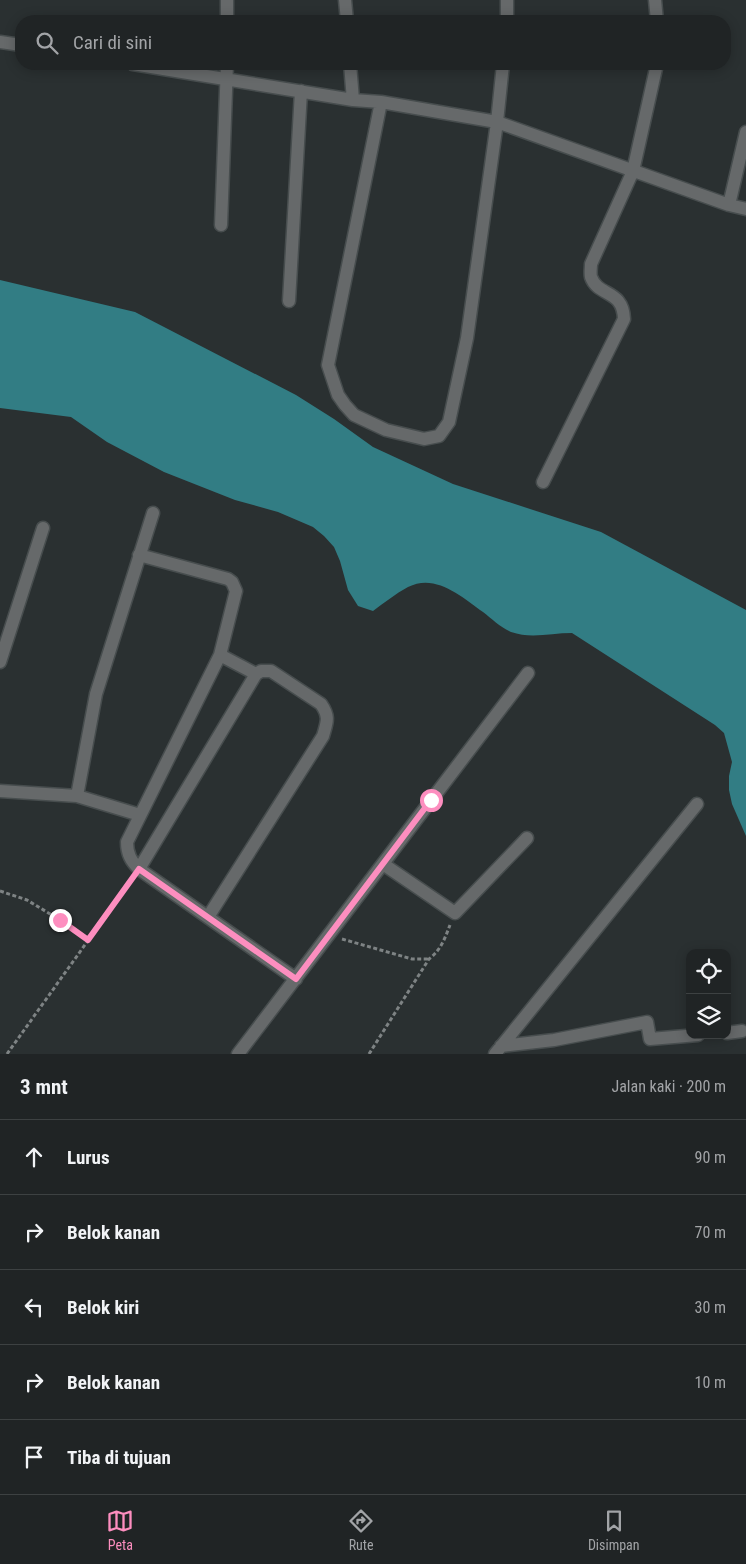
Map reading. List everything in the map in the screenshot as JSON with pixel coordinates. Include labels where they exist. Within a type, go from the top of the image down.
[{"type":"street","points":[[227,0],[227,15]]},
{"type":"street","points":[[345,0],[346,15]]},
{"type":"street","points":[[507,0],[507,15]]},
{"type":"street","points":[[655,0],[656,15]]},
{"type":"street","points":[[0,42],[15,44]]},
{"type":"street","points":[[171,70],[353,100],[381,102],[497,122],[729,205],[746,209]]},
{"type":"street","points":[[221,225],[227,70]]},
{"type":"street","points":[[350,70],[353,100]]},
{"type":"street","points":[[381,102],[328,365],[338,395],[354,415],[386,430],[424,439],[439,436],[449,422],[466,338],[497,122],[502,70]]},
{"type":"street","points":[[544,482],[624,319],[624,308],[619,301],[596,284],[591,276],[591,264],[632,171],[656,70]]},
{"type":"street","points":[[289,301],[300,91]]},
{"type":"street","points":[[729,205],[746,132]]},
{"type":"street","points":[[77,796],[93,702],[153,513]]},
{"type":"street","points":[[0,662],[43,528]]},
{"type":"street","points":[[139,555],[228,579],[232,582],[236,591],[220,655],[127,842],[127,850],[131,860],[139,869],[296,979]]},
{"type":"street","points":[[220,655],[256,674]]},
{"type":"street","points":[[139,869],[256,674],[262,671],[271,671],[321,704],[326,710],[327,719],[323,736],[208,917]]},
{"type":"street","points":[[238,1054],[528,673]]},
{"type":"street","points":[[0,791],[77,796],[140,815]]},
{"type":"street","points":[[498,1050],[697,804]]},
{"type":"street","points":[[382,864],[455,913],[527,838]]},
{"type":"street","points":[[498,1050],[554,1040],[647,1016],[650,1039],[686,1036]]},
{"type":"street","points":[[731,1033],[742,1032]]},
{"type":"path","points":[[7,1054],[139,869]]},
{"type":"path","points":[[0,891],[27,900],[88,940]]},
{"type":"path","points":[[369,1054],[429,959],[441,947],[455,913]]},
{"type":"path","points":[[329,935],[412,958],[429,959]]},
{"type":"water","points":[[0,280],[135,312],[296,395],[373,447],[453,484],[601,532],[746,610],[746,836],[732,804],[729,790],[732,762],[724,733],[715,725],[572,633],[526,635],[511,632],[457,593],[428,583],[418,583],[408,587],[373,611],[358,606],[348,590],[334,547],[313,527],[278,512],[235,500],[164,472],[107,442],[71,417],[0,408]]},
{"type":"route","points":[[60,920],[88,940],[139,869],[296,979],[431,800]]}]
